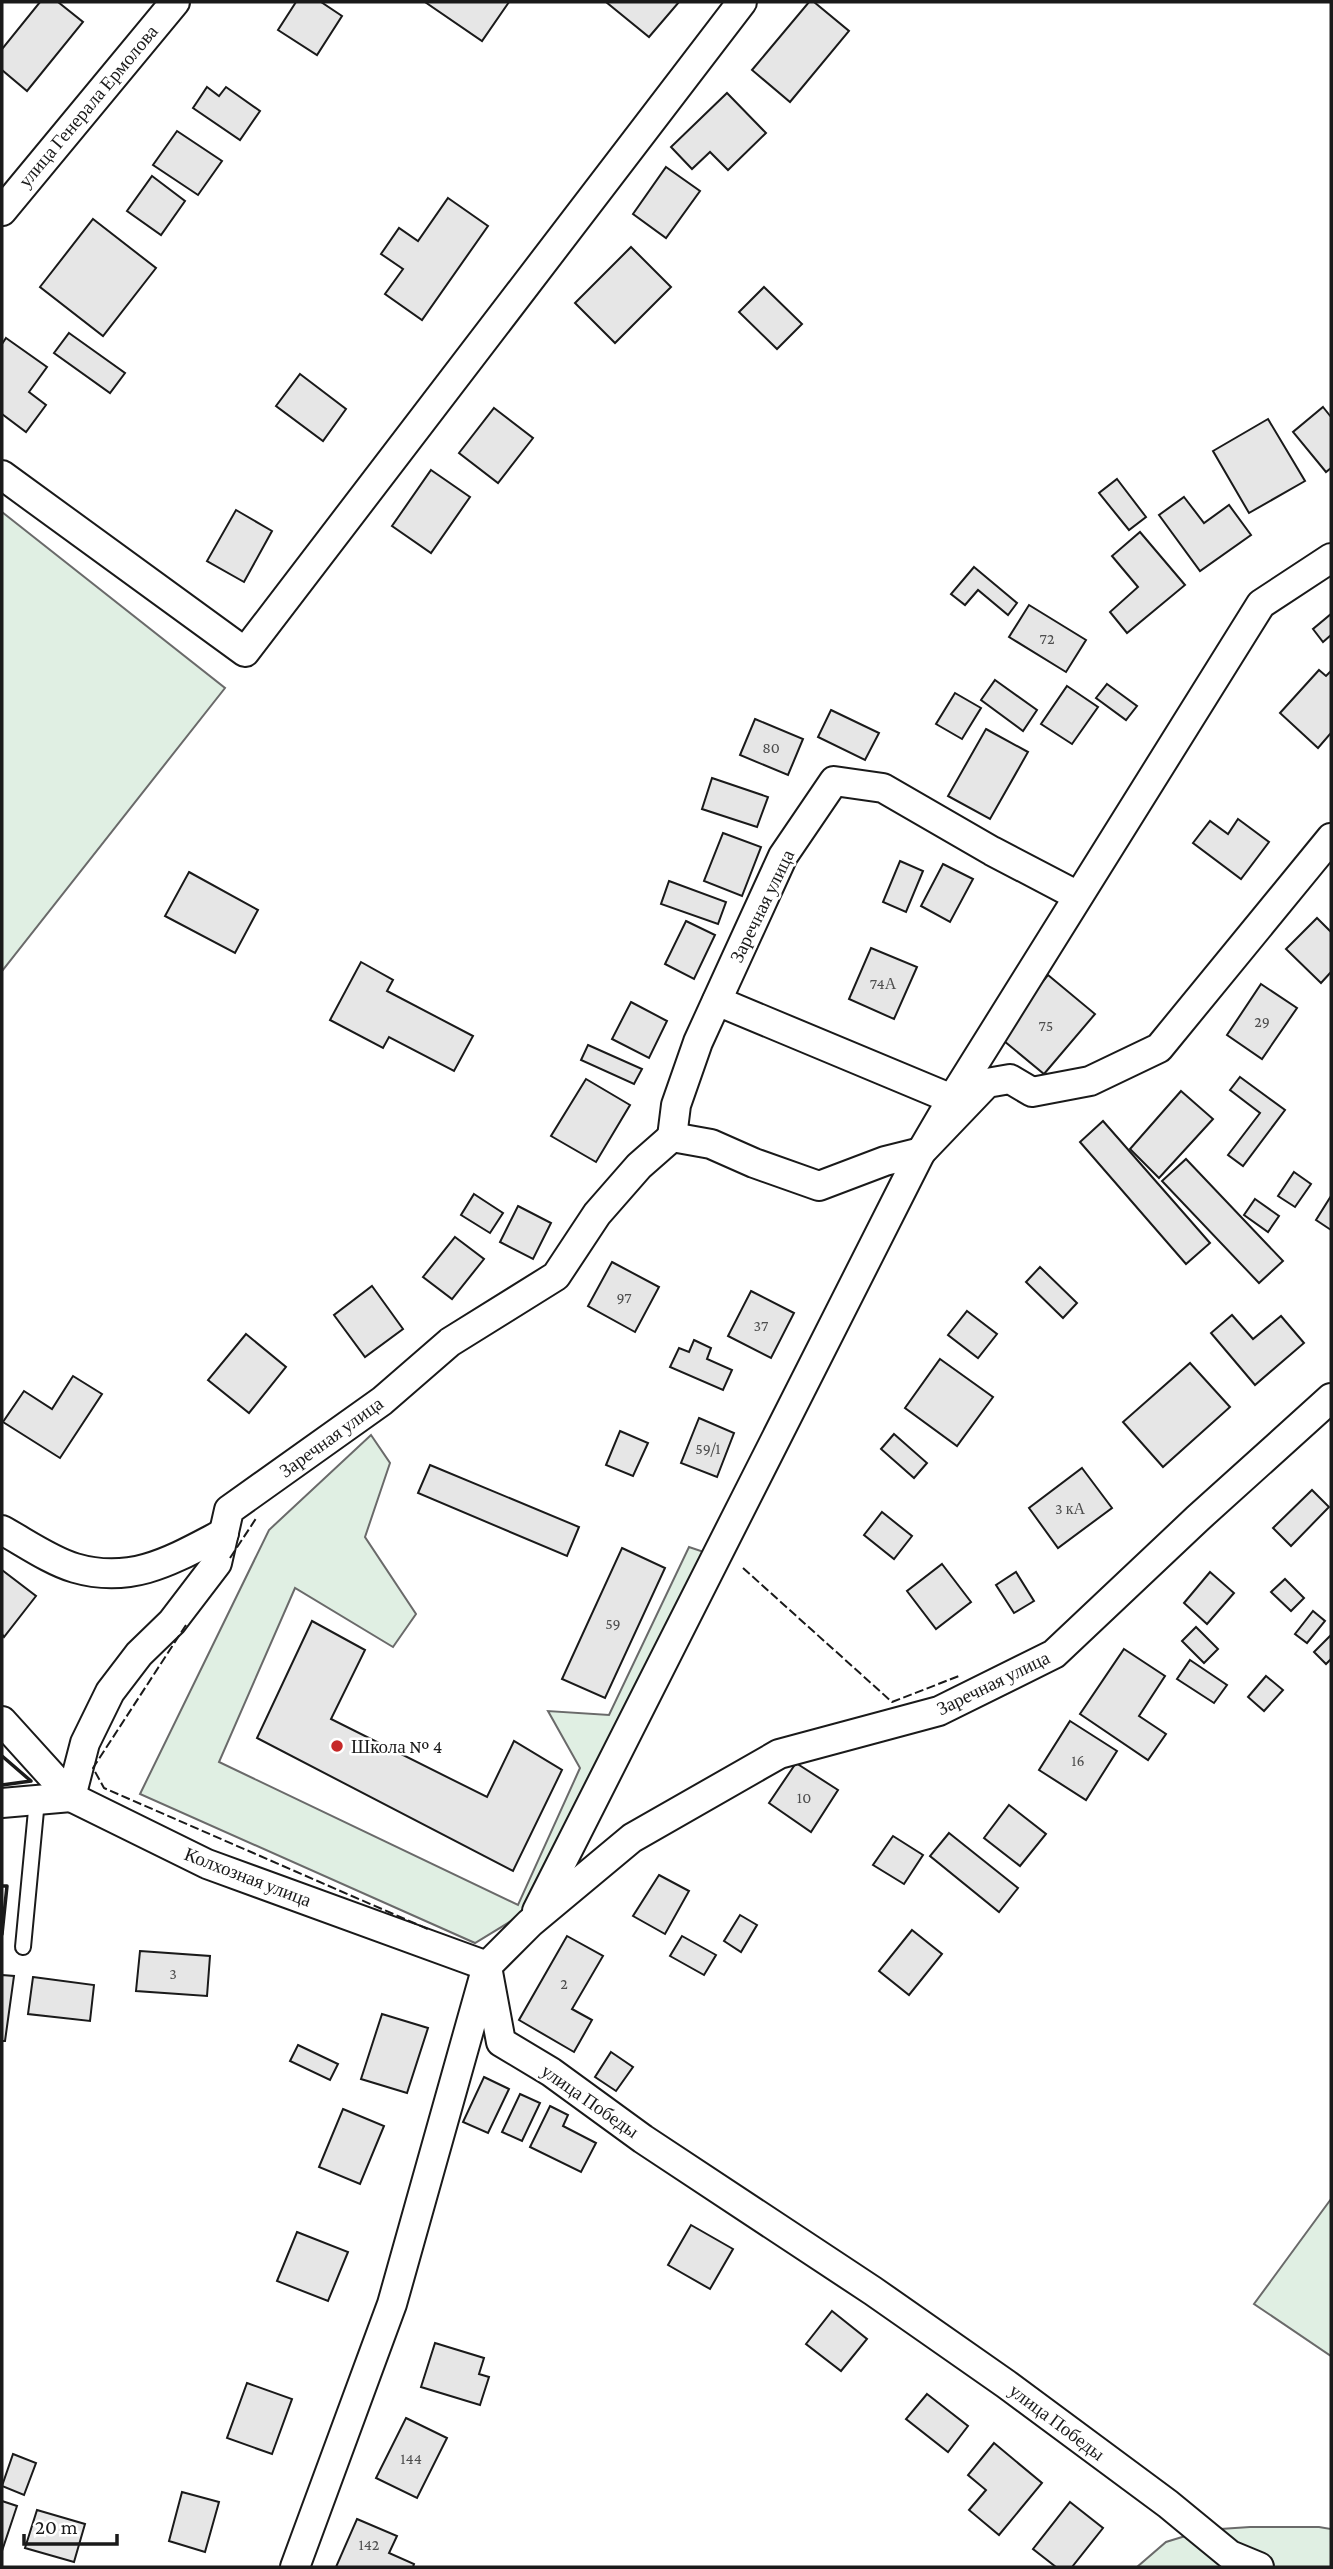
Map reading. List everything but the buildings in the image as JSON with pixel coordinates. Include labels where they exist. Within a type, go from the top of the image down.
[{"type":"street","name":"улица Генерала Ермолова","points":[[2,211],[175,2]]},
{"type":"street","points":[[2,475],[245,652],[743,2]]},
{"type":"street","name":"Заречная улица","points":[[530,1923],[921,1152],[952,1099],[1261,604],[1331,558]]},
{"type":"street","name":"Заречная улица","points":[[71,1797],[85,1743],[110,1692],[139,1654],[172,1622],[217,1563],[229,1510],[382,1401],[450,1342],[556,1276],[597,1214],[639,1166],[672,1137],[676,1105],[698,1042],[783,856],[834,781],[883,788],[992,851],[1078,896]]},
{"type":"street","name":"Заречная улица","points":[[921,1152],[987,1083],[1010,1079],[1031,1092],[1090,1081],[1159,1048],[1331,838]]},
{"type":"street","points":[[717,1001],[952,1099]]},
{"type":"street","points":[[672,1137],[712,1144],[754,1163],[820,1186],[885,1161],[921,1152]]},
{"type":"street","name":"Заречная улица","points":[[487,1966],[530,1923],[632,1838],[779,1754],[939,1711],[1054,1654],[1331,1398]]},
{"type":"street","points":[[2,1530],[72,1568],[110,1576],[161,1566],[224,1533]]},
{"type":"street","name":"Колхозная улица","points":[[2,1721],[71,1797],[206,1864],[487,1966]]},
{"type":"street","points":[[2,1803],[71,1797]]},
{"type":"street","points":[[295,2567],[392,2304],[487,1966]]},
{"type":"street","name":"улица Победы","points":[[487,1966],[501,2042],[551,2072],[654,2147],[873,2291],[1006,2384],[1168,2504],[1230,2555],[1259,2567]]},
{"type":"lane","points":[[23,1947],[37,1800]]},
{"type":"green space","points":[[2,512],[225,688],[2,971]]},
{"type":"green space","points":[[371,1435],[390,1463],[365,1537],[416,1614],[393,1647],[295,1588],[219,1762],[518,1905],[580,1768],[548,1711],[609,1715],[689,1547],[707,1553],[526,1912],[475,1943],[140,1794],[269,1530]]},
{"type":"green space","points":[[1331,2199],[1331,2356],[1254,2304]]},
{"type":"green space","points":[[1250,2527],[1331,2529],[1331,2567],[1137,2567],[1166,2542],[1205,2530]]},
{"type":"fence","points":[[230,1558],[257,1517]]},
{"type":"fence","points":[[743,1568],[892,1702],[959,1676]]},
{"type":"fence","points":[[186,1625],[93,1768],[104,1788],[430,1930]]},
{"type":"wall","points":[[2,1756],[31,1781],[2,1785]]},
{"type":"wall","points":[[2,1886],[7,1886],[2,1934]]},
{"type":"place","name":"Школа № 4","points":[[337,1746]]}]
